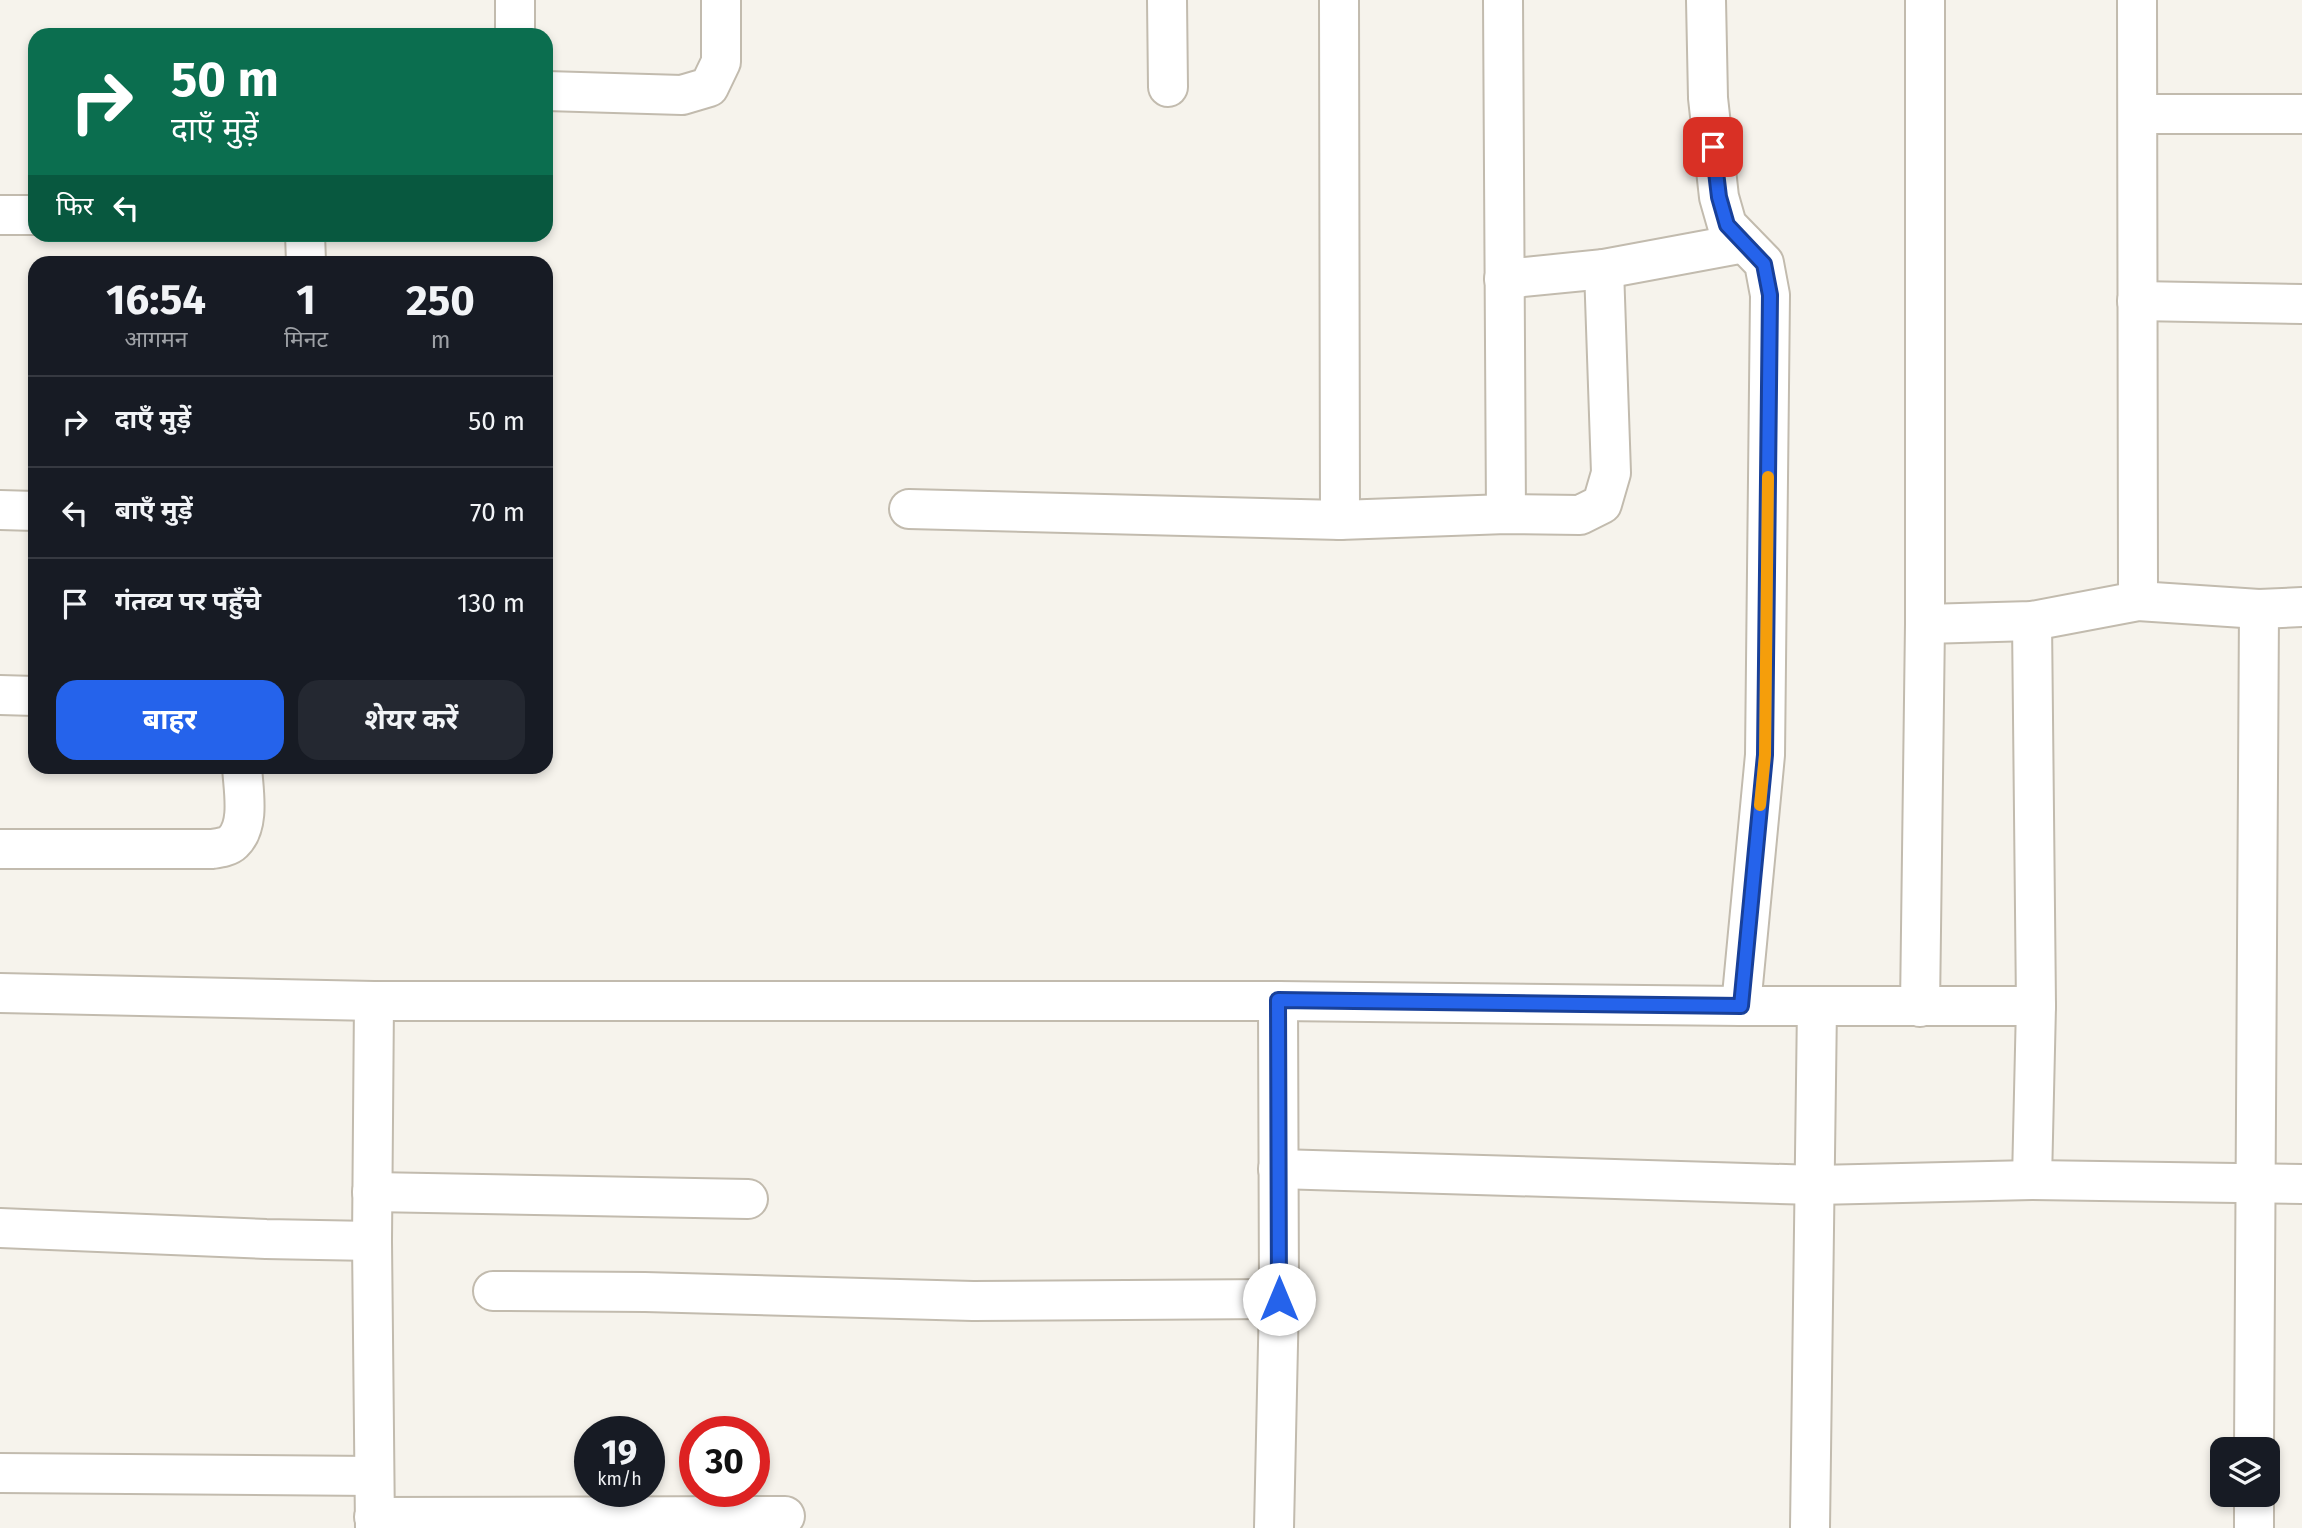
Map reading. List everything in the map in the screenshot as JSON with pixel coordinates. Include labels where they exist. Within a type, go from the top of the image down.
[{"type":"street","points":[[515,0],[515,28]]},
{"type":"street","points":[[553,91],[682,95],[709,87],[721,62],[721,0]]},
{"type":"street","points":[[1167,0],[1168,87]]},
{"type":"street","points":[[1339,0],[1340,520]]},
{"type":"street","points":[[1503,0],[1506,514]]},
{"type":"street","points":[[1706,0],[1708,98],[1719,197],[1727,225],[1764,264],[1770,295],[1765,755],[1741,1006]]},
{"type":"street","points":[[1920,1007],[1925,624],[1925,0]]},
{"type":"street","points":[[2137,0],[2138,601]]},
{"type":"street","points":[[2138,114],[2302,114]]},
{"type":"street","points":[[0,215],[28,215]]},
{"type":"street","points":[[1504,279],[1604,269],[1744,243]]},
{"type":"street","points":[[909,509],[1340,520],[1506,514],[1580,515],[1602,504],[1611,473],[1604,269]]},
{"type":"street","points":[[2137,301],[2302,304]]},
{"type":"street","points":[[0,510],[28,511]]},
{"type":"street","points":[[1925,624],[2032,621],[2138,601],[2259,608],[2302,607]]},
{"type":"street","points":[[2254,1437],[2259,608]]},
{"type":"street","points":[[2032,621],[2036,1006],[2032,1180]]},
{"type":"street","points":[[0,695],[28,696]]},
{"type":"street","points":[[0,849],[212,849],[231,844],[241,831],[244,818],[242,774]]},
{"type":"street","points":[[0,993],[374,1001],[1278,1000],[1741,1006],[2036,1006]]},
{"type":"street","points":[[1274,1528],[1279,1299],[1278,1000]]},
{"type":"street","points":[[374,1001],[374,1523],[785,1516]]},
{"type":"street","points":[[1810,1528],[1817,1006]]},
{"type":"street","points":[[1278,1169],[1816,1185],[2032,1180],[2302,1184]]},
{"type":"street","points":[[372,1192],[748,1199]]},
{"type":"street","points":[[0,1228],[372,1241]]},
{"type":"street","points":[[493,1291],[645,1292],[972,1301],[1279,1299]]},
{"type":"street","points":[[0,1473],[374,1476]]},
{"type":"street","points":[[2254,1507],[2254,1528]]},
{"type":"slow traffic","points":[[1760,805],[1765,755],[1768,477]]},
{"type":"route","points":[[1279,1299],[1278,1000],[1741,1006],[1765,755],[1770,295],[1764,264],[1727,225],[1719,197],[1713,147]]}]
